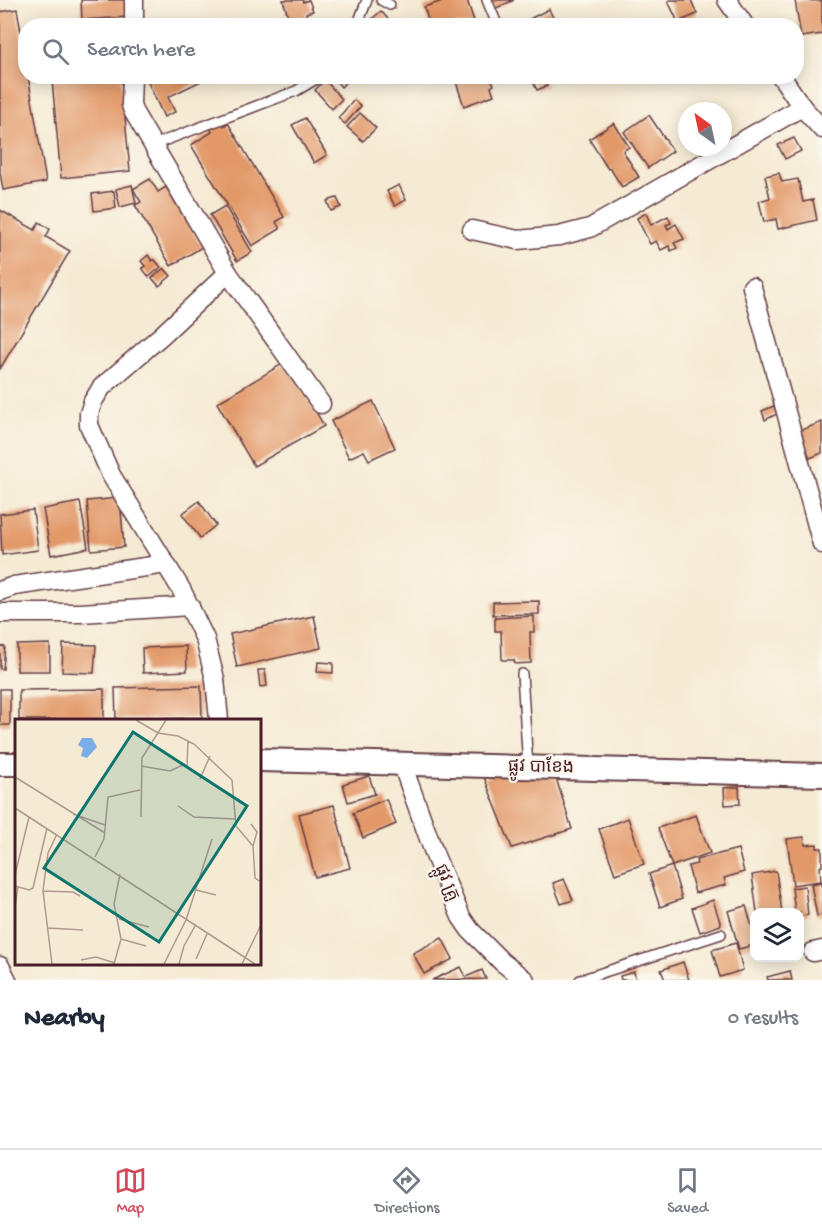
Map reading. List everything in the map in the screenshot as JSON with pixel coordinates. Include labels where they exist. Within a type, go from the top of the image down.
[{"type":"street","points":[[134,0],[134,18]]},
{"type":"street","points":[[727,0],[739,18]]},
{"type":"street","points":[[132,84],[131,105],[228,273],[321,404]]},
{"type":"street","points":[[786,84],[802,107],[822,129]]},
{"type":"street","points":[[472,231],[518,240],[559,236],[590,228],[802,107]]},
{"type":"street","points":[[219,719],[215,679],[205,639],[190,606],[166,564],[111,475],[89,426],[89,414],[93,401],[102,387],[228,273]]},
{"type":"street","points":[[752,287],[822,544]]},
{"type":"street","points":[[0,591],[14,586],[166,564]]},
{"type":"street","points":[[0,613],[81,613],[190,606]]},
{"type":"street","name":"ផ្លូវ បាខែង","points":[[261,760],[822,775]]},
{"type":"street","name":"ផ្លូវ គ្រូ","points":[[402,764],[435,858],[461,917],[470,930],[502,962],[525,980]]},
{"type":"street","points":[[0,966],[7,980]]},
{"type":"lane","points":[[360,18],[367,0]]},
{"type":"lane","points":[[487,0],[494,18]]},
{"type":"lane","points":[[153,145],[296,91],[308,84]]},
{"type":"lane","points":[[522,674],[528,768]]},
{"type":"lane","points":[[580,980],[721,934]]},
{"type":"building","points":[[81,0],[126,0],[127,17],[82,18]]},
{"type":"building","points":[[283,0],[302,0],[303,2],[309,0],[313,11],[306,13],[308,18],[289,18]]},
{"type":"building","points":[[446,0],[467,0],[473,18],[427,18],[424,7]]},
{"type":"building","points":[[490,0],[514,0],[494,9]]},
{"type":"building","points":[[691,0],[697,14],[688,18],[676,18],[668,1]]},
{"type":"building","points":[[795,0],[822,1],[822,34],[804,37],[804,18],[798,18]]},
{"type":"building","points":[[17,9],[18,84],[29,84],[46,182],[3,190],[0,172],[0,12]]},
{"type":"building","points":[[549,9],[553,18],[532,18]]},
{"type":"building","points":[[381,11],[387,18],[373,18]]},
{"type":"building","points":[[52,84],[122,84],[130,171],[61,178]]},
{"type":"building","points":[[149,84],[195,84],[168,97],[175,112],[164,117]]},
{"type":"building","points":[[321,84],[329,84],[342,99],[332,109],[315,90]]},
{"type":"building","points":[[457,84],[494,84],[491,87],[494,95],[464,106]]},
{"type":"building","points":[[534,84],[546,84],[547,86],[537,90]]},
{"type":"building","points":[[354,100],[361,106],[345,124],[338,118]]},
{"type":"building","points":[[360,113],[376,128],[363,141],[347,127]]},
{"type":"building","points":[[649,115],[673,151],[648,168],[624,132]]},
{"type":"building","points":[[305,118],[327,155],[314,163],[292,125]]},
{"type":"building","points":[[220,119],[224,126],[228,123],[284,217],[276,222],[280,229],[252,246],[191,145],[212,132],[209,126]]},
{"type":"building","points":[[614,123],[629,147],[623,151],[639,177],[622,187],[589,139]]},
{"type":"building","points":[[794,138],[801,151],[785,159],[778,145]]},
{"type":"building","points":[[779,173],[782,182],[798,179],[803,202],[813,200],[817,220],[778,229],[776,219],[764,222],[759,201],[770,198],[765,176]]},
{"type":"building","points":[[150,179],[158,192],[166,187],[202,247],[171,266],[135,205],[141,202],[133,189]]},
{"type":"building","points":[[132,185],[136,203],[120,207],[116,189]]},
{"type":"building","points":[[399,185],[406,200],[395,206],[387,191]]},
{"type":"building","points":[[114,191],[116,208],[94,211],[92,194]]},
{"type":"building","points":[[337,198],[341,207],[331,211],[327,201]]},
{"type":"building","points":[[225,206],[252,252],[237,261],[210,215]]},
{"type":"building","points":[[0,210],[35,230],[39,222],[50,229],[46,237],[70,251],[0,369]]},
{"type":"building","points":[[646,213],[651,225],[668,216],[671,223],[666,225],[668,229],[676,224],[684,239],[674,243],[677,248],[671,251],[669,246],[661,250],[656,241],[650,244],[637,218]]},
{"type":"building","points":[[148,255],[161,267],[149,277],[142,268],[145,266],[141,261]]},
{"type":"building","points":[[164,268],[171,276],[159,286],[152,278]]},
{"type":"building","points":[[287,361],[324,426],[254,466],[217,403]]},
{"type":"building","points":[[373,401],[395,448],[369,460],[364,451],[349,458],[331,421]]},
{"type":"building","points":[[774,406],[777,414],[765,420],[762,411]]},
{"type":"building","points":[[822,422],[822,453],[810,458],[799,431]]},
{"type":"building","points":[[120,498],[124,547],[91,550],[87,501]]},
{"type":"building","points":[[199,501],[216,525],[200,538],[182,514]]},
{"type":"building","points":[[80,502],[88,548],[51,555],[43,509]]},
{"type":"building","points":[[33,510],[38,550],[2,555],[0,514]]},
{"type":"building","points":[[539,601],[539,614],[493,615],[493,602]]},
{"type":"building","points":[[314,616],[321,648],[237,667],[230,634]]},
{"type":"building","points":[[534,616],[534,632],[530,632],[531,663],[515,664],[514,660],[502,660],[501,631],[495,631],[495,618]]},
{"type":"building","points":[[50,644],[50,671],[17,671],[17,645]]},
{"type":"building","points":[[63,644],[96,645],[94,673],[62,672]]},
{"type":"building","points":[[0,646],[5,647],[3,669],[0,669]]},
{"type":"building","points":[[186,646],[187,671],[143,673],[142,648]]},
{"type":"building","points":[[318,662],[333,663],[333,673],[317,672]]},
{"type":"building","points":[[258,670],[265,670],[267,686],[260,687]]},
{"type":"building","points":[[201,686],[202,718],[116,719],[115,688]]},
{"type":"building","points":[[0,689],[10,689],[10,725],[0,725]]},
{"type":"building","points":[[104,689],[104,719],[19,719],[19,690]]},
{"type":"building","points":[[487,771],[556,778],[572,829],[512,848],[484,777],[489,778]]},
{"type":"building","points":[[369,776],[375,794],[348,802],[343,784]]},
{"type":"building","points":[[739,787],[740,804],[725,805],[724,788]]},
{"type":"building","points":[[386,799],[396,824],[363,838],[353,813]]},
{"type":"building","points":[[334,805],[350,868],[315,877],[299,814]]},
{"type":"building","points":[[696,815],[710,853],[672,866],[658,828]]},
{"type":"building","points":[[628,818],[644,864],[615,874],[599,829]]},
{"type":"building","points":[[804,837],[805,845],[817,844],[817,848],[822,848],[821,881],[793,885],[787,839]]},
{"type":"building","points":[[738,849],[744,872],[724,878],[726,885],[695,893],[688,866],[697,864],[696,860]]},
{"type":"building","points":[[672,866],[682,899],[660,907],[649,874]]},
{"type":"building","points":[[776,871],[781,908],[756,908],[752,875]]},
{"type":"building","points":[[564,879],[573,900],[561,904],[553,883]]},
{"type":"building","points":[[822,882],[822,915],[817,916],[811,884]]},
{"type":"building","points":[[805,886],[808,915],[804,916],[804,908],[794,908],[792,888]]},
{"type":"building","points":[[713,900],[721,925],[700,932],[692,908]]},
{"type":"building","points":[[746,906],[750,920],[750,946],[739,949],[728,911]]},
{"type":"building","points":[[442,938],[453,959],[424,974],[413,953]]},
{"type":"building","points":[[736,943],[743,970],[720,977],[712,950]]},
{"type":"building","points":[[683,962],[689,980],[665,980],[661,970]]},
{"type":"building","points":[[461,967],[466,977],[482,970],[486,979],[432,980]]},
{"type":"building","points":[[790,971],[792,980],[768,980],[767,977]]},
{"type":"building","points":[[634,972],[636,980],[621,980],[620,976]]}]
